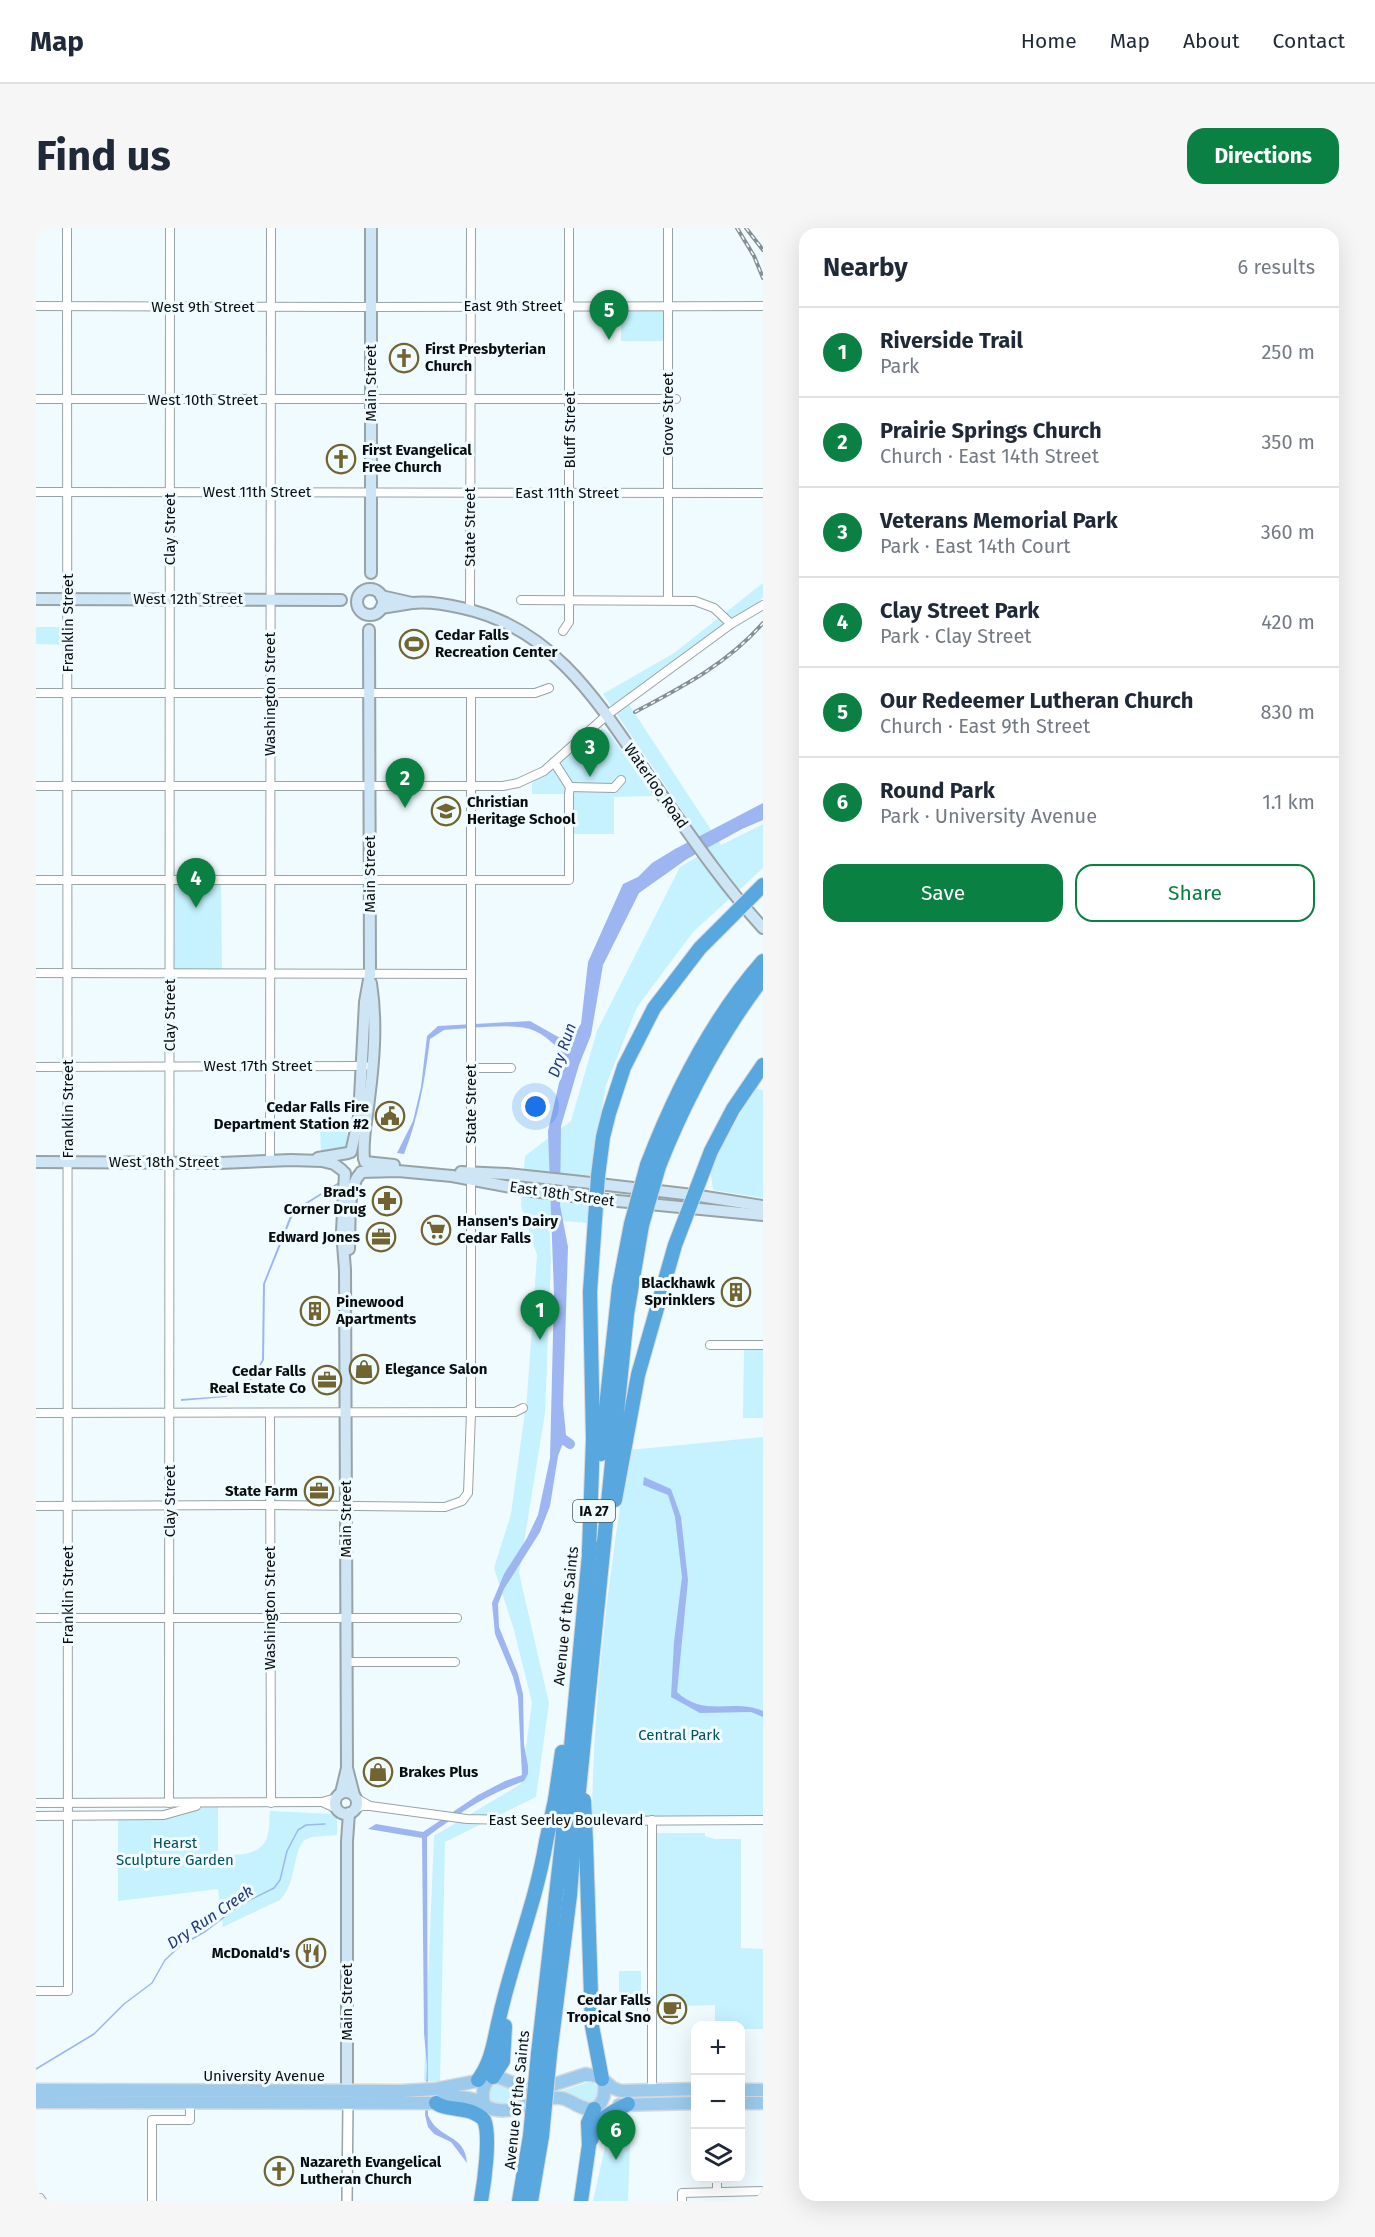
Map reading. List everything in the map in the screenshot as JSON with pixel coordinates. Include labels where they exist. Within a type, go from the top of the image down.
[{"type":"highway","points":[[589,1552],[593,1439],[590,1292],[603,1137],[615,1092],[643,1028],[687,964],[742,904],[763,885]]},
{"type":"highway","name":"Avenue of the Saints","points":[[531,2201],[544,2054],[570,1895],[574,1843],[571,1800],[577,1670],[619,1287],[653,1166],[703,1069],[761,969]]},
{"type":"highway","points":[[601,1567],[638,1375],[671,1256],[702,1169],[721,1130],[763,1065]]},
{"type":"highway","name":"Avenue of the Saints","points":[[571,1800],[589,1746],[589,1693],[637,1224]]},
{"type":"highway","points":[[487,2078],[503,2061],[507,1991],[539,1883],[546,1842],[571,1800]]},
{"type":"highway","points":[[571,1800],[591,2026],[603,2080]]},
{"type":"highway","points":[[431,2099],[440,2107],[463,2109],[478,2114],[484,2120]]},
{"type":"highway","points":[[481,2201],[487,2148],[484,2104]]},
{"type":"highway","points":[[589,2145],[600,2121],[606,2115],[628,2104]]},
{"type":"highway","points":[[581,2201],[589,2145],[588,2123],[595,2108]]},
{"type":"highway","name":"Avenue of the Saints","points":[[519,2201],[527,2161],[536,2136]]},
{"type":"main road","name":"Main Street","points":[[371,228],[371,573],[379,594]]},
{"type":"main road","name":"Main Street","points":[[350,1153],[354,1145],[359,1117],[374,1003],[370,974],[369,630],[360,610],[363,592],[371,573]]},
{"type":"main road","name":"Waterloo Road","points":[[363,592],[412,603]]},
{"type":"main road","name":"West 12th Street","points":[[36,598],[341,600],[363,592]]},
{"type":"main road","points":[[379,594],[380,609]]},
{"type":"main road","name":"West 12th Street","points":[[341,600],[360,610]]},
{"type":"main road","name":"Waterloo Road","points":[[360,610],[371,615],[380,609],[423,602],[470,610],[509,623],[545,648],[579,680],[607,715],[718,873],[763,928]]},
{"type":"main road","name":"Main Street","points":[[369,630],[380,609]]},
{"type":"main road","name":"Main Street","points":[[345,1270],[351,1227],[352,1189],[363,1167],[367,1066]]},
{"type":"main road","points":[[350,1153],[359,1154],[363,1167],[352,1176],[343,1171],[341,1162],[350,1153]]},
{"type":"main road","name":"West 18th Street","points":[[291,1160],[350,1153]]},
{"type":"main road","name":"West 18th Street","points":[[36,1162],[220,1163],[291,1160],[322,1161],[334,1164],[343,1171]]},
{"type":"main road","name":"East 18th Street","points":[[363,1167],[471,1177],[532,1191],[572,1196],[763,1215]]},
{"type":"main road","name":"Main Street","points":[[343,1171],[346,1414],[347,2097]]},
{"type":"main road","name":"East 18th Street","points":[[471,1177],[507,1174],[693,1195],[763,1206]]},
{"type":"main road","name":"University Avenue","points":[[431,2099],[487,2078],[504,2078],[528,2089],[540,2089],[586,2074],[595,2075],[621,2091],[691,2089]]},
{"type":"main road","points":[[484,2104],[483,2091],[487,2078]]},
{"type":"main road","points":[[595,2108],[604,2096],[603,2080]]},
{"type":"main road","name":"University Avenue","points":[[36,2090],[431,2099],[460,2097],[484,2104],[497,2111],[560,2098],[582,2108],[628,2104],[691,2103]]},
{"type":"main road","name":"University Avenue","points":[[36,2102],[190,2103],[347,2097],[422,2090],[431,2099]]},
{"type":"main road","points":[[745,2090],[763,2090]]},
{"type":"main road","points":[[745,2103],[760,2102]]},
{"type":"street","name":"Franklin Street","points":[[36,1991],[68,1991],[67,228]]},
{"type":"street","name":"Clay Street","points":[[169,1803],[170,228]]},
{"type":"street","name":"Washington Street","points":[[270,1160],[271,228]]},
{"type":"street","name":"State Street","points":[[470,610],[471,228]]},
{"type":"street","name":"Bluff Street","points":[[563,630],[569,622],[569,228]]},
{"type":"street","name":"Grove Street","points":[[668,228],[668,306],[672,399],[668,493],[668,600]]},
{"type":"street","name":"West 9th Street","points":[[36,306],[371,308]]},
{"type":"street","name":"East 9th Street","points":[[371,308],[763,306]]},
{"type":"street","name":"West 10th Street","points":[[36,399],[672,399]]},
{"type":"street","name":"West 11th Street","points":[[36,492],[371,492]]},
{"type":"street","name":"East 11th Street","points":[[371,492],[763,493]]},
{"type":"street","points":[[521,600],[695,601],[714,608],[731,624]]},
{"type":"street","points":[[36,786],[370,787],[518,783],[532,778],[554,762],[607,715],[731,624],[763,604]]},
{"type":"street","points":[[36,693],[535,693],[549,688]]},
{"type":"street","name":"State Street","points":[[346,1505],[452,1506],[462,1501],[470,1487],[471,693]]},
{"type":"street","points":[[36,880],[569,880],[568,794],[570,787],[554,762]]},
{"type":"street","points":[[570,787],[614,788],[621,780]]},
{"type":"street","points":[[36,973],[471,974]]},
{"type":"street","name":"West 17th Street","points":[[36,1066],[367,1066]]},
{"type":"street","points":[[471,1068],[511,1068]]},
{"type":"street","points":[[710,1345],[763,1345]]},
{"type":"street","points":[[36,1413],[471,1413],[515,1412],[523,1408]]},
{"type":"street","name":"Washington Street","points":[[270,1414],[271,1803]]},
{"type":"street","points":[[36,1506],[68,1499],[170,1505],[346,1505]]},
{"type":"street","points":[[36,1618],[457,1618]]},
{"type":"street","points":[[346,1662],[455,1662]]},
{"type":"street","points":[[36,1803],[218,1803]]},
{"type":"street","points":[[36,1816],[164,1815],[190,1807],[218,1803]]},
{"type":"street","name":"East Seerley Boulevard","points":[[218,1803],[346,1803],[435,1816],[495,1821],[763,1820]]},
{"type":"street","points":[[652,1821],[652,2089]]},
{"type":"street","points":[[347,2097],[347,2201]]},
{"type":"street","points":[[152,2201],[152,2120],[190,2120],[190,2103]]},
{"type":"street","points":[[717,2183],[717,2191]]},
{"type":"street","points":[[682,2197],[717,2191],[763,2191]]},
{"type":"green space","points":[[621,309],[664,309],[664,341],[621,341]]},
{"type":"green space","points":[[763,583],[763,597],[752,610],[624,697],[721,845],[763,824],[763,868],[693,932],[637,1007],[606,1085],[592,1164],[588,1223],[549,1220],[551,1259],[545,1413],[519,1573],[549,1703],[536,1797],[445,1842],[440,2081],[424,2081],[434,1836],[521,1784],[532,1703],[514,1630],[494,1568],[511,1514],[527,1397],[537,1255],[521,1206],[525,1156],[571,1121],[597,1031],[680,867],[709,850],[603,694],[674,653]]},
{"type":"green space","points":[[36,627],[67,627],[67,645],[36,644]]},
{"type":"green space","points":[[603,729],[609,733],[653,796],[614,797],[614,834],[573,834],[572,794],[532,794],[532,783]]},
{"type":"green space","points":[[170,880],[221,880],[222,973],[170,973]]},
{"type":"green space","points":[[755,1088],[763,1090],[763,1198],[713,1190],[710,1166]]},
{"type":"green space","points":[[320,1127],[348,1127],[345,1152],[321,1152]]},
{"type":"green space","points":[[744,1350],[763,1350],[763,1418],[743,1418]]},
{"type":"green space","name":"Central Park","points":[[763,1437],[763,1820],[592,1821],[595,1728],[603,1635],[629,1450]]},
{"type":"green space","name":"Hearst Sculpture Garden","points":[[218,1803],[218,1853],[245,1854],[262,1846],[269,1830],[270,1811],[333,1814],[337,1816],[337,1835],[312,1837],[303,1841],[289,1886],[280,1900],[223,1927],[218,1889],[118,1901],[118,1816]]},
{"type":"green space","points":[[652,1833],[705,1833],[705,1836],[715,1839],[741,1839],[741,1948],[763,1949],[763,2029],[745,2029],[745,2021],[715,2021],[715,2005],[652,2007]]},
{"type":"green space","points":[[619,1971],[641,1971],[641,1998],[619,1998]]},
{"type":"green space","points":[[589,2082],[595,2084],[598,2091],[598,2096],[594,2101],[585,2102],[561,2091]]},
{"type":"green space","points":[[499,2084],[525,2097],[502,2104],[493,2103],[488,2094],[492,2087]]},
{"type":"green space","points":[[622,2118],[631,2118],[628,2201],[593,2201],[609,2129]]},
{"type":"water","points":[[763,803],[763,820],[687,859],[639,893],[603,965],[591,1035],[579,1065],[561,1126],[560,1205],[568,1247],[563,1404],[566,1435],[558,1456],[550,1506],[540,1532],[504,1589],[498,1604],[499,1627],[518,1674],[523,1694],[524,1745],[528,1774],[524,1781],[473,1805],[427,1837],[428,2115],[438,2129],[461,2146],[467,2163],[451,2142],[434,2134],[428,2127],[425,2115],[427,2066],[424,2033],[422,1838],[368,1829],[376,1824],[423,1832],[478,1795],[522,1775],[518,1697],[513,1677],[495,1634],[492,1603],[504,1574],[527,1538],[538,1515],[550,1458],[554,1294],[548,1131],[567,1059],[551,1041],[541,1034],[522,1027],[500,1026],[444,1030],[430,1039],[424,1083],[414,1126],[404,1154],[397,1153],[413,1121],[421,1087],[427,1036],[438,1026],[530,1021],[560,1038],[572,1036],[581,1024],[588,962],[623,884],[638,877],[652,863],[675,849]]},
{"type":"water","points":[[339,1182],[294,1212],[265,1284],[264,1360],[248,1385],[226,1397],[181,1401],[181,1399],[226,1396],[247,1384],[262,1360],[263,1284],[292,1211]]},
{"type":"water","points":[[644,1477],[671,1489],[681,1517],[688,1580],[677,1692],[687,1700],[698,1704],[741,1706],[763,1711],[763,1717],[751,1712],[700,1713],[671,1697],[674,1642],[682,1577],[675,1517],[668,1495],[643,1485]]},
{"type":"waterway","name":"Dry Run","points":[[558,1429],[559,1436],[570,1444]]},
{"type":"waterway","name":"Dry Run Creek","points":[[36,2069],[94,2034],[124,2004],[152,1983],[165,1960],[180,1946],[206,1931],[240,1905],[274,1888],[280,1880],[287,1851],[298,1830],[306,1825],[325,1824]]},
{"type":"railway","points":[[737,228],[754,256],[763,278]]},
{"type":"railway","points":[[746,228],[763,250]]},
{"type":"railway","points":[[635,712],[687,684],[719,663],[763,623]]},
{"type":"place","name":"Our Redeemer Lutheran Church","points":[[609,340]]},
{"type":"place","name":"First Presbyterian Church","points":[[404,358]]},
{"type":"place","name":"First Evangelical Free Church","points":[[341,459]]},
{"type":"place","name":"Cedar Falls Recreation Center","points":[[414,644]]},
{"type":"place","name":"Veterans Memorial Park","points":[[590,777]]},
{"type":"place","name":"Prairie Springs Church","points":[[405,808]]},
{"type":"place","name":"Christian Heritage School","points":[[446,811]]},
{"type":"place","name":"Clay Street Park","points":[[196,908]]},
{"type":"place","name":"Cedar Falls Fire Department Station #2","points":[[390,1116]]},
{"type":"place","name":"Brad's Corner Drug","points":[[387,1201]]},
{"type":"place","name":"Hansen's Dairy Cedar Falls","points":[[436,1230]]},
{"type":"place","name":"Edward Jones","points":[[381,1237]]},
{"type":"place","name":"Blackhawk Sprinklers","points":[[736,1292]]},
{"type":"place","name":"Pinewood Apartments","points":[[315,1311]]},
{"type":"place","name":"Riverside Trail","points":[[540,1340]]},
{"type":"place","name":"Elegance Salon","points":[[364,1369]]},
{"type":"place","name":"Cedar Falls Real Estate Co","points":[[327,1380]]},
{"type":"place","name":"State Farm","points":[[319,1491]]},
{"type":"place","name":"Brakes Plus","points":[[378,1772]]},
{"type":"place","name":"McDonald's","points":[[311,1953]]},
{"type":"place","name":"Cedar Falls Tropical Sno","points":[[672,2009]]},
{"type":"place","name":"Round Park","points":[[616,2160]]},
{"type":"place","name":"Nazareth Evangelical Lutheran Church","points":[[279,2171]]}]
